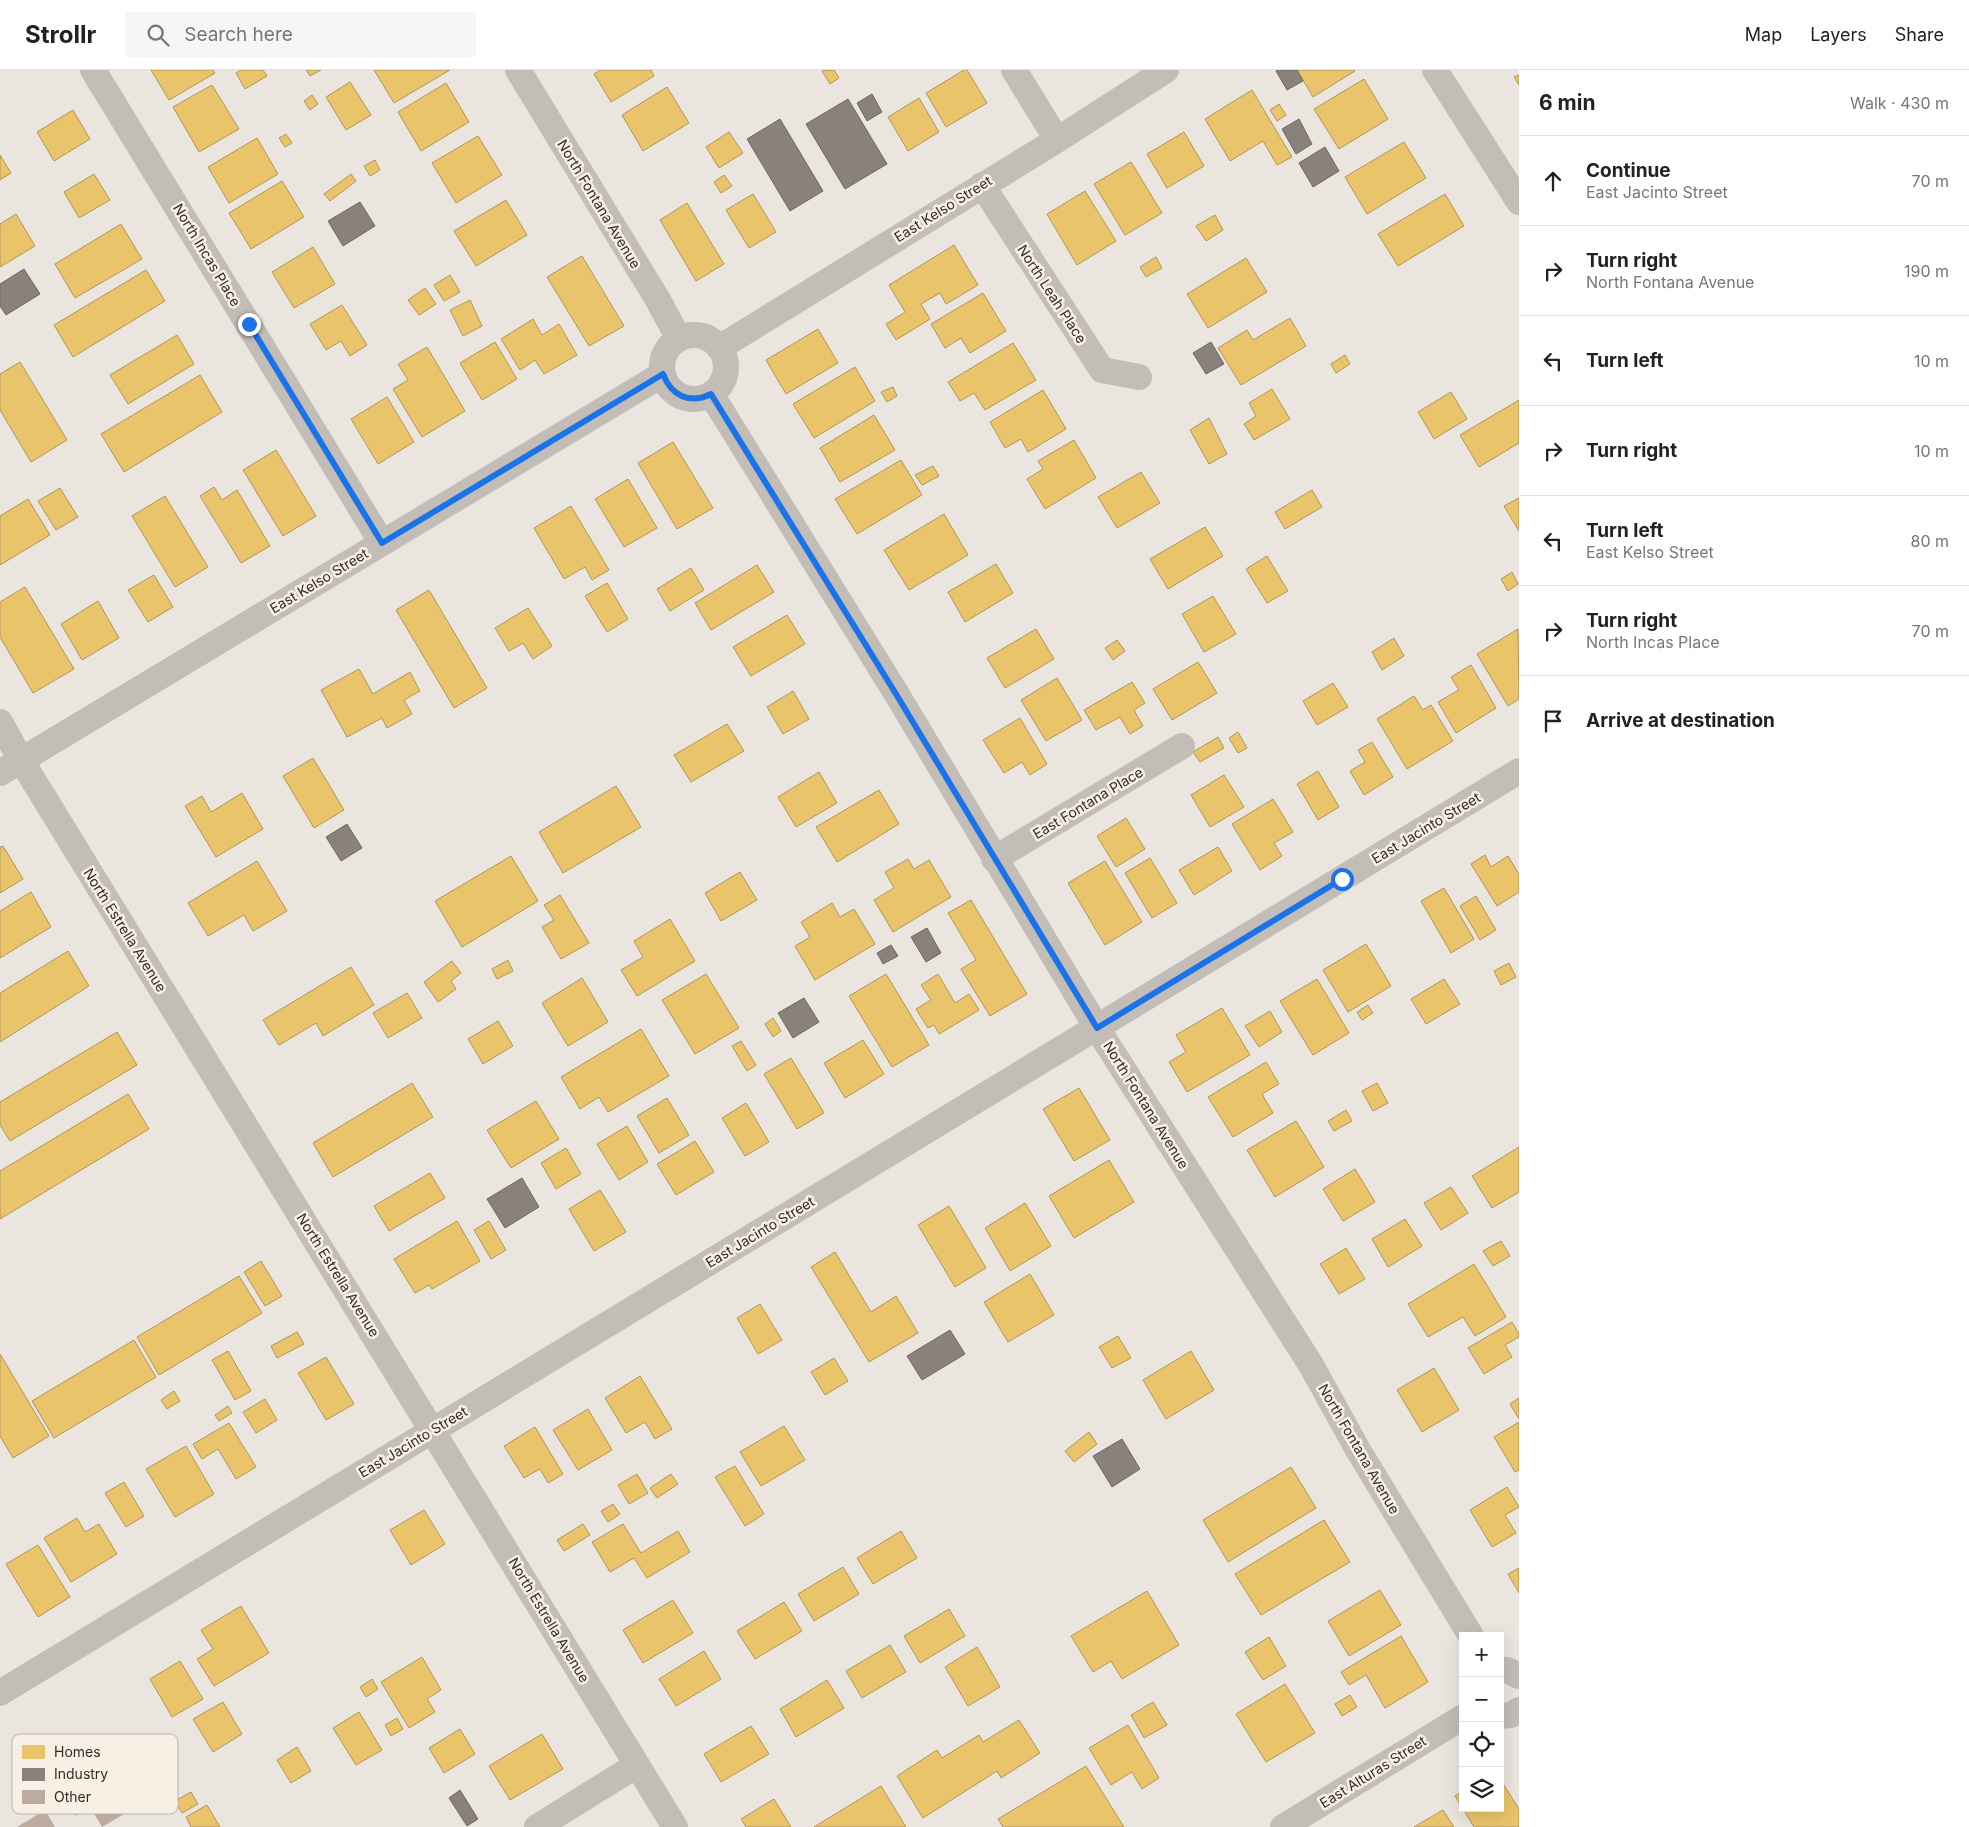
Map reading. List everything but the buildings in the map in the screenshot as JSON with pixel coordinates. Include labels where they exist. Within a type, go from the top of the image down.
[{"type":"street","name":"North Incas Place","points":[[93,70],[382,543]]},
{"type":"street","name":"North Fontana Avenue","points":[[518,70],[658,300],[679,339]]},
{"type":"street","points":[[1014,70],[1057,140]]},
{"type":"street","name":"East Kelso Street","points":[[719,348],[1057,140],[1166,70]]},
{"type":"street","points":[[1435,70],[1516,192]]},
{"type":"street","name":"North Leah Place","points":[[982,185],[1102,370],[1139,377]]},
{"type":"street","points":[[698,336],[708,339],[719,348],[726,362],[725,373],[721,384],[711,394],[694,399],[683,398],[670,388],[663,374],[662,363],[671,345],[679,339],[698,336]]},
{"type":"street","name":"East Kelso Street","points":[[10,767],[663,374]]},
{"type":"street","name":"North Fontana Avenue","points":[[711,394],[896,694],[1097,1028],[1311,1366],[1358,1450],[1469,1632]]},
{"type":"street","name":"North Estrella Avenue","points":[[0,722],[10,767],[433,1430],[675,1827]]},
{"type":"street","name":"East Fontana Place","points":[[994,859],[1182,746]]},
{"type":"street","name":"East Jacinto Street","points":[[0,1692],[1519,772]]},
{"type":"street","points":[[1504,1671],[1514,1672],[1519,1676]]},
{"type":"street","name":"East Alturas Street","points":[[1283,1827],[1459,1719]]},
{"type":"street","points":[[537,1827],[637,1765]]},
{"type":"route","points":[[249,324],[382,543],[663,374],[667,384],[683,398],[694,399],[711,394],[896,694],[1097,1028],[1342,879]]}]
